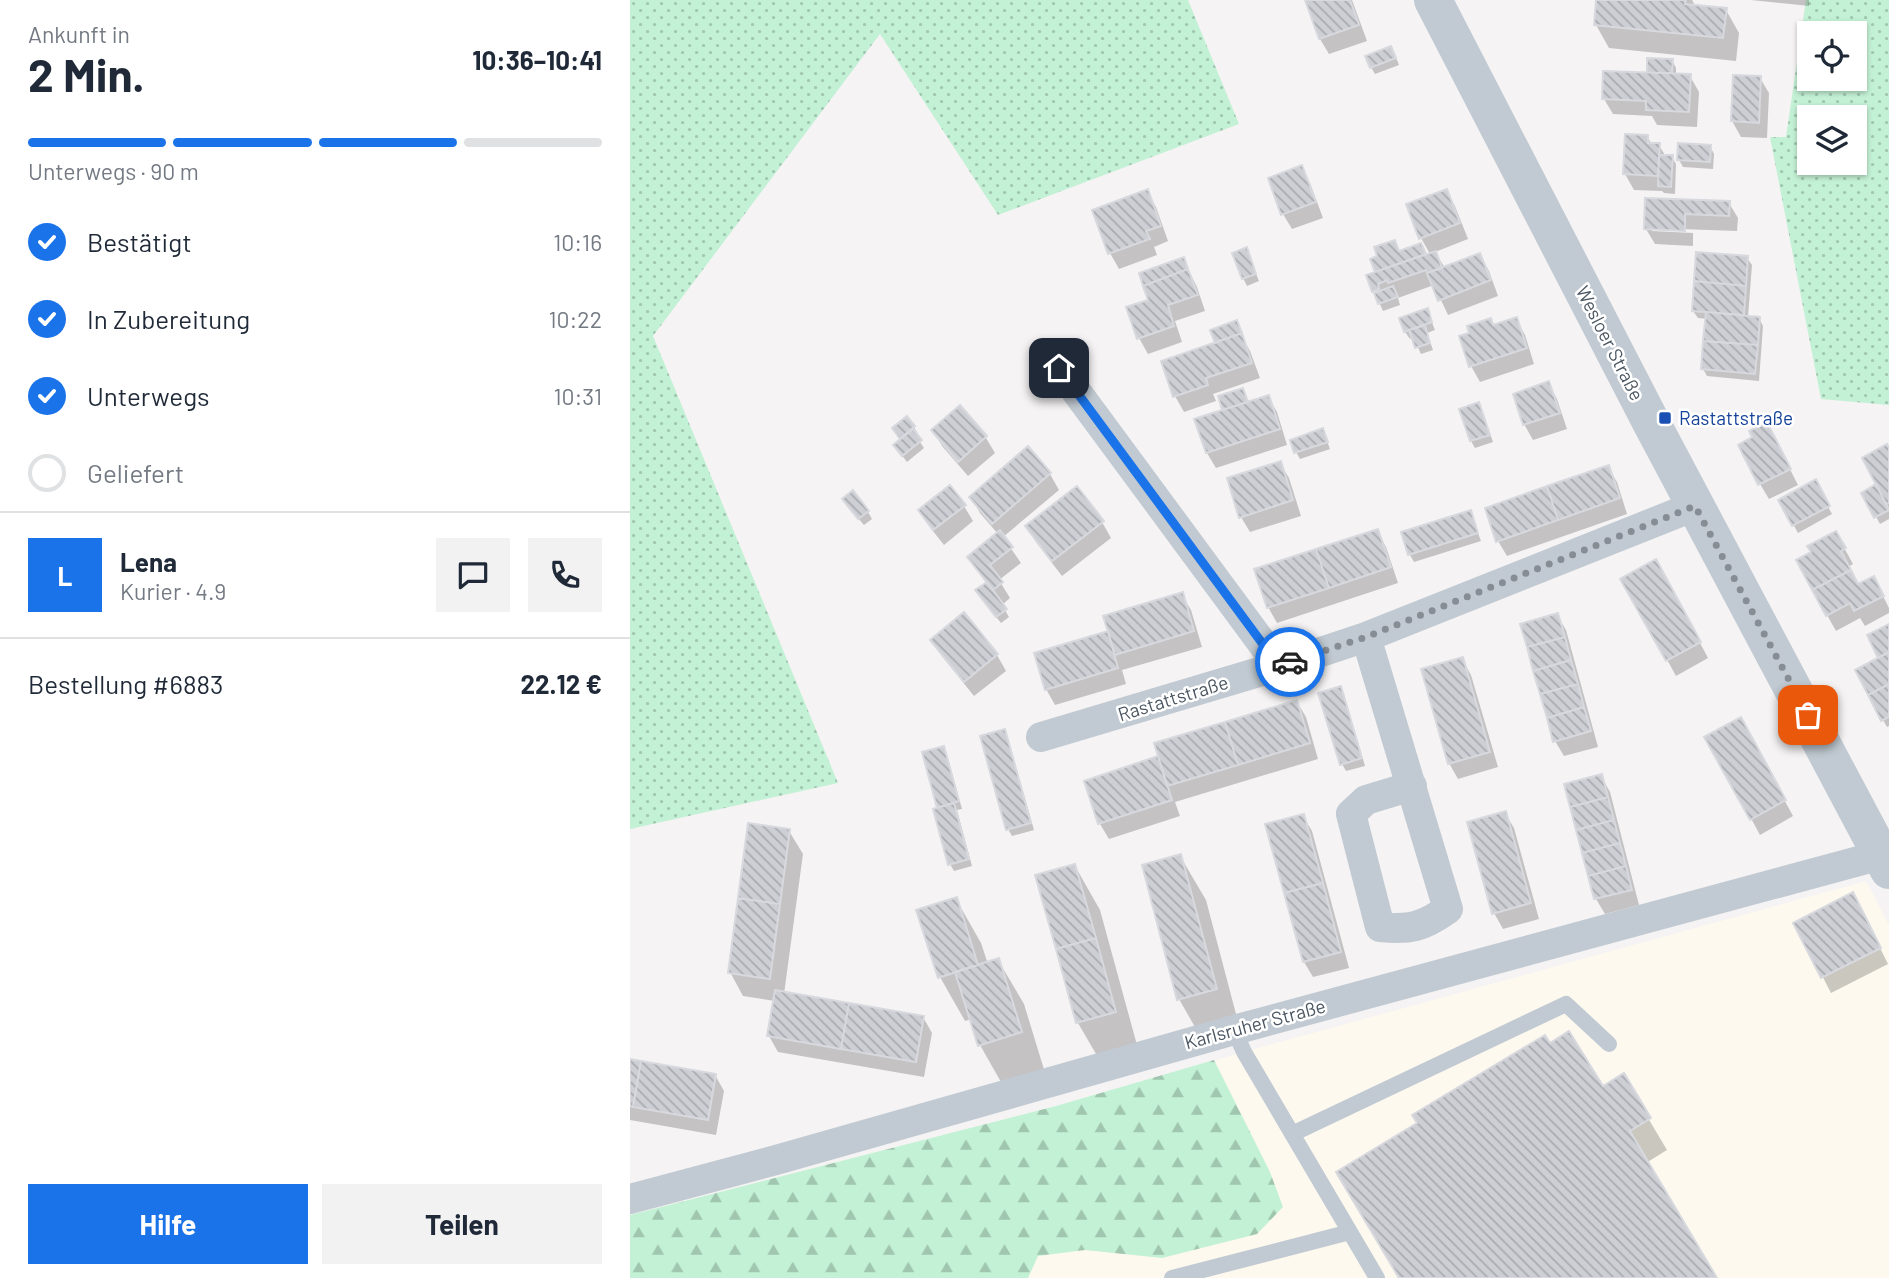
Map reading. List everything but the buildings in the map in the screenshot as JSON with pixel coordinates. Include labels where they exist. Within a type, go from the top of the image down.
[{"type":"street","name":"Wesloer Straße","points":[[1433,0],[1695,506],[1886,858]]},
{"type":"street","points":[[1059,368],[1279,666]]},
{"type":"street","name":"Rastattstraße","points":[[1041,737],[1279,666],[1366,637],[1695,506]]},
{"type":"street","points":[[1366,637],[1412,786],[1448,909],[1430,922],[1403,930],[1380,928],[1351,814],[1366,800],[1412,786]]},
{"type":"street","name":"Karlsruher Straße","points":[[630,1199],[1234,1030],[1886,858]]},
{"type":"lane","points":[[1292,1133],[1566,1004],[1609,1044]]},
{"type":"lane","points":[[1234,1030],[1244,1052],[1377,1278]]},
{"type":"lane","points":[[1172,1278],[1350,1233]]},
{"type":"shaded area","points":[[1866,881],[1889,925],[1889,1278],[630,1278],[630,1215],[1056,1106]]},
{"type":"green space","points":[[630,0],[1188,0],[1239,124],[998,215],[880,34],[653,336],[838,783],[630,829]]},
{"type":"green space","points":[[1806,0],[1889,0],[1889,405],[1821,399],[1770,137],[1786,137],[1797,62],[1797,91],[1867,91],[1867,21],[1803,21]]},
{"type":"green space","points":[[1214,1060],[1270,1172],[1283,1207],[1257,1234],[1162,1258],[1085,1250],[1038,1256],[1028,1278],[630,1278],[630,1215],[1056,1106]]},
{"type":"way so far","points":[[1290,662],[1366,637],[1695,506],[1808,715]]},
{"type":"place","name":"Rastattstraße","points":[[1665,418]]},
{"type":"route","points":[[1059,368],[1279,666],[1290,662]]}]
